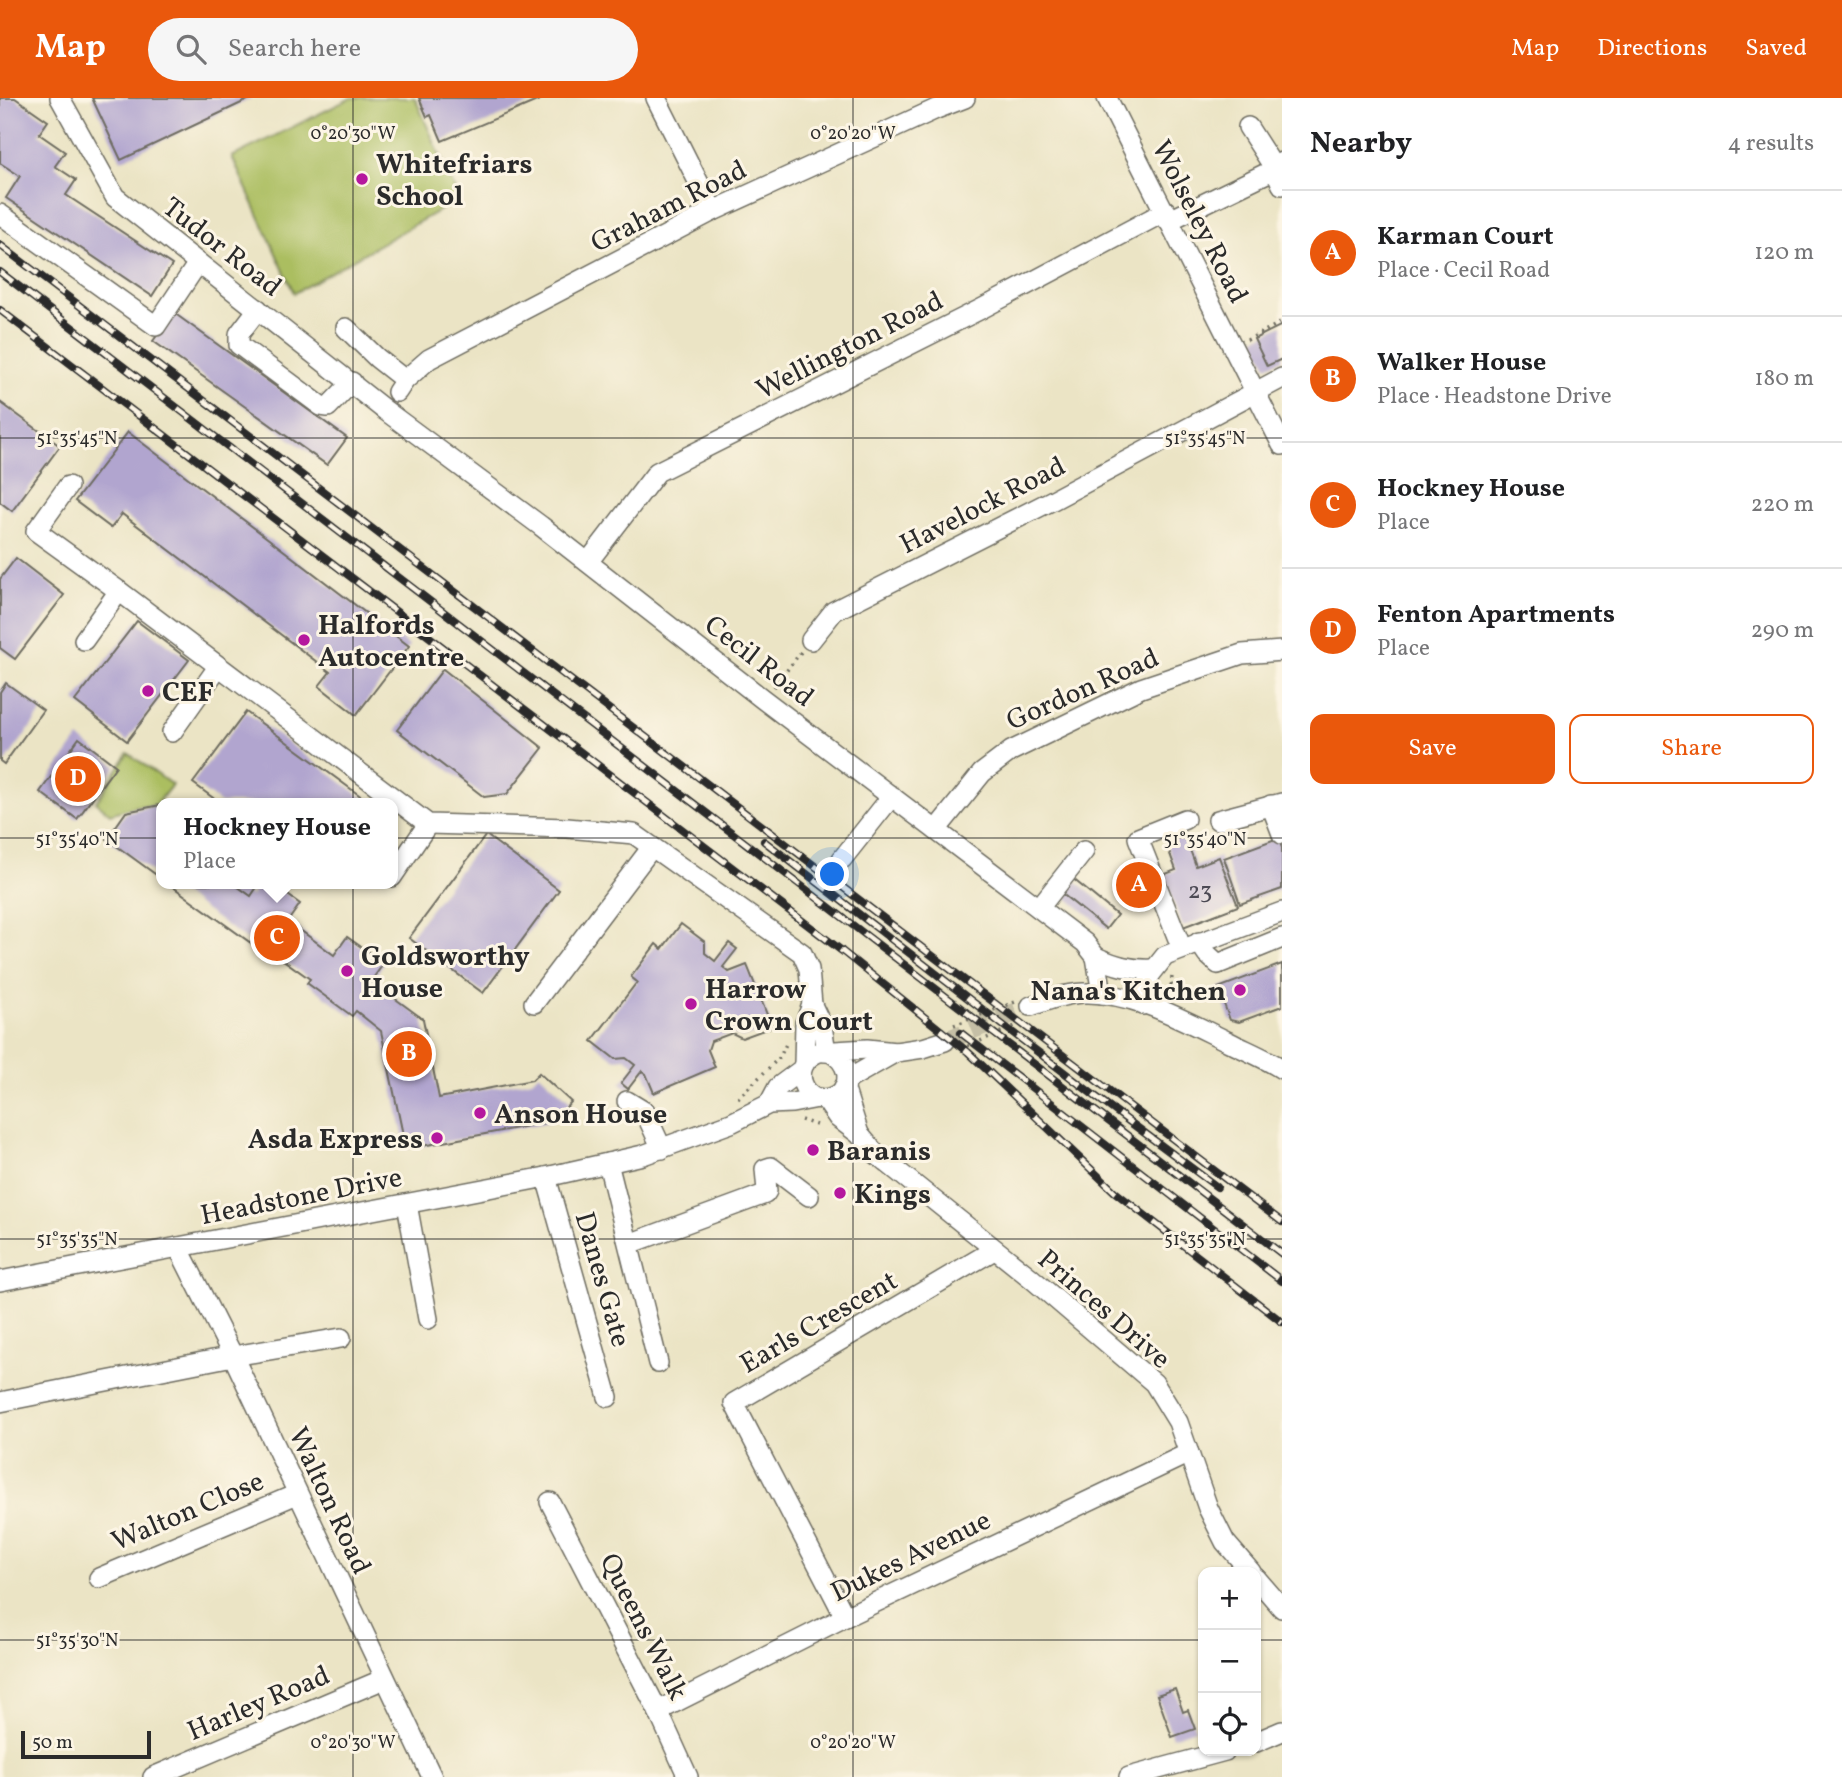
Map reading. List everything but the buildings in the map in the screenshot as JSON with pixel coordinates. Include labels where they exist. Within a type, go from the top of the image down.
[{"type":"street","name":"Tudor Road","points":[[60,98],[115,197],[386,411]]},
{"type":"street","points":[[656,98],[713,211]]},
{"type":"street","name":"Graham Road","points":[[346,328],[397,381],[429,359],[713,211],[965,98]]},
{"type":"street","name":"Wolseley Road","points":[[1107,98],[1282,445]]},
{"type":"street","points":[[1248,127],[1280,172]]},
{"type":"street","name":"Wellington Road","points":[[588,562],[657,472],[1102,246],[1167,216],[1280,172]]},
{"type":"street","points":[[0,214],[156,326],[198,263]]},
{"type":"street","points":[[258,309],[239,334],[239,345],[321,406],[328,407],[352,382]]},
{"type":"street","name":"Havelock Road","points":[[811,640],[834,611],[1282,378]]},
{"type":"street","name":"Cecil Road","points":[[386,411],[1086,943],[1096,957],[1118,967],[1153,969]]},
{"type":"street","points":[[68,486],[36,531],[393,798]]},
{"type":"street","points":[[84,640],[119,591]]},
{"type":"street","name":"Gordon Road","points":[[936,830],[982,773],[1010,751],[1141,688],[1242,654],[1282,651]]},
{"type":"street","points":[[172,732],[218,667]]},
{"type":"street","points":[[842,859],[892,796]]},
{"type":"street","points":[[398,802],[428,824],[567,828],[634,834],[802,953],[809,969],[812,1005],[822,1026],[827,1052]]},
{"type":"street","points":[[1218,820],[1277,804],[1282,834]]},
{"type":"street","points":[[1185,819],[1138,838],[1191,945],[1218,964],[1282,938]]},
{"type":"street","points":[[398,868],[428,824]]},
{"type":"street","points":[[534,1003],[652,847]]},
{"type":"street","points":[[1039,908],[1084,851]]},
{"type":"street","points":[[1143,1004],[1153,969],[1165,956],[1282,912]]},
{"type":"street","points":[[1096,957],[1102,993]]},
{"type":"street","points":[[1026,1003],[1062,996],[1102,993],[1143,1004],[1282,1069]]},
{"type":"street","points":[[812,1005],[805,1023],[803,1067],[803,1085],[811,1095],[833,1097],[846,1084],[896,1052]]},
{"type":"street","points":[[803,1067],[813,1055],[867,1049],[896,1052],[923,1048],[946,1034]]},
{"type":"street","points":[[827,1052],[841,1059],[848,1072],[846,1084]]},
{"type":"street","name":"Headstone Drive","points":[[769,1104],[778,1087],[803,1067]]},
{"type":"street","name":"Princes Drive","points":[[846,1084],[859,1134]]},
{"type":"street","name":"Headstone Drive","points":[[0,1281],[546,1177],[662,1149],[731,1123],[769,1104],[821,1098]]},
{"type":"street","name":"Princes Drive","points":[[821,1098],[875,1153],[1092,1329],[1154,1383],[1178,1422],[1208,1508],[1225,1542],[1247,1567]]},
{"type":"street","points":[[627,1101],[645,1112],[662,1149]]},
{"type":"street","points":[[608,1163],[658,1363]]},
{"type":"street","points":[[629,1244],[765,1194],[767,1167],[771,1167],[809,1196]]},
{"type":"street","name":"Danes Gate","points":[[546,1177],[608,1397]]},
{"type":"street","points":[[407,1204],[428,1320]]},
{"type":"street","name":"Walton Road","points":[[178,1247],[233,1356],[432,1777]]},
{"type":"street","name":"Earls Crescent","points":[[845,1617],[734,1403],[994,1250]]},
{"type":"street","points":[[0,1402],[233,1356],[341,1338]]},
{"type":"street","name":"Dukes Avenue","points":[[658,1712],[845,1617],[1189,1453]]},
{"type":"street","name":"Walton Close","points":[[99,1578],[297,1494]]},
{"type":"street","name":"Queens Walk","points":[[550,1502],[658,1712],[688,1777]]},
{"type":"street","points":[[1261,1584],[1282,1608]]},
{"type":"street","name":"Harley Road","points":[[153,1777],[181,1771],[384,1679]]},
{"type":"street","points":[[1261,1740],[1282,1731]]},
{"type":"street","points":[[1129,1777],[1207,1756]]},
{"type":"path","points":[[1233,347],[1282,322]]},
{"type":"path","points":[[764,700],[811,640]]},
{"type":"path","points":[[1172,975],[1171,984],[1180,1001]]},
{"type":"path","points":[[946,1034],[1026,1003]]},
{"type":"path","points":[[737,1099],[780,1057],[787,1037]]},
{"type":"path","points":[[791,1117],[816,1125]]},
{"type":"green space","points":[[351,98],[415,98],[459,199],[294,293],[232,157]]},
{"type":"green space","points":[[128,753],[172,785],[161,798],[156,798],[155,806],[136,806],[110,814],[96,802]]},
{"type":"tunnel","points":[[945,1041],[1031,1006]]},
{"type":"railway","points":[[0,245],[1282,1222]]},
{"type":"railway","points":[[0,272],[1282,1254]]},
{"type":"railway","points":[[0,310],[842,951],[968,1052],[1115,1192],[1282,1322]]},
{"type":"railway","points":[[764,841],[1217,1187]]},
{"type":"railway","points":[[961,1033],[1282,1281]]},
{"type":"place","name":"Whitefriars School","points":[[362,179]]},
{"type":"place","name":"Halfords Autocentre","points":[[304,640]]},
{"type":"place","name":"CEF","points":[[148,691]]},
{"type":"place","name":"Fenton Apartments","points":[[78,779]]},
{"type":"place","name":"Karman Court","points":[[1139,885]]},
{"type":"place","name":"Hockney House","points":[[277,938]]},
{"type":"place","name":"Goldsworthy House","points":[[347,971]]},
{"type":"place","name":"Nana's Kitchen","points":[[1240,990]]},
{"type":"place","name":"Harrow Crown Court","points":[[691,1004]]},
{"type":"place","name":"Walker House","points":[[409,1054]]},
{"type":"place","name":"Anson House","points":[[480,1113]]},
{"type":"place","name":"Asda Express","points":[[437,1138]]},
{"type":"place","name":"Baranis","points":[[813,1150]]},
{"type":"place","name":"Kings","points":[[840,1193]]}]
